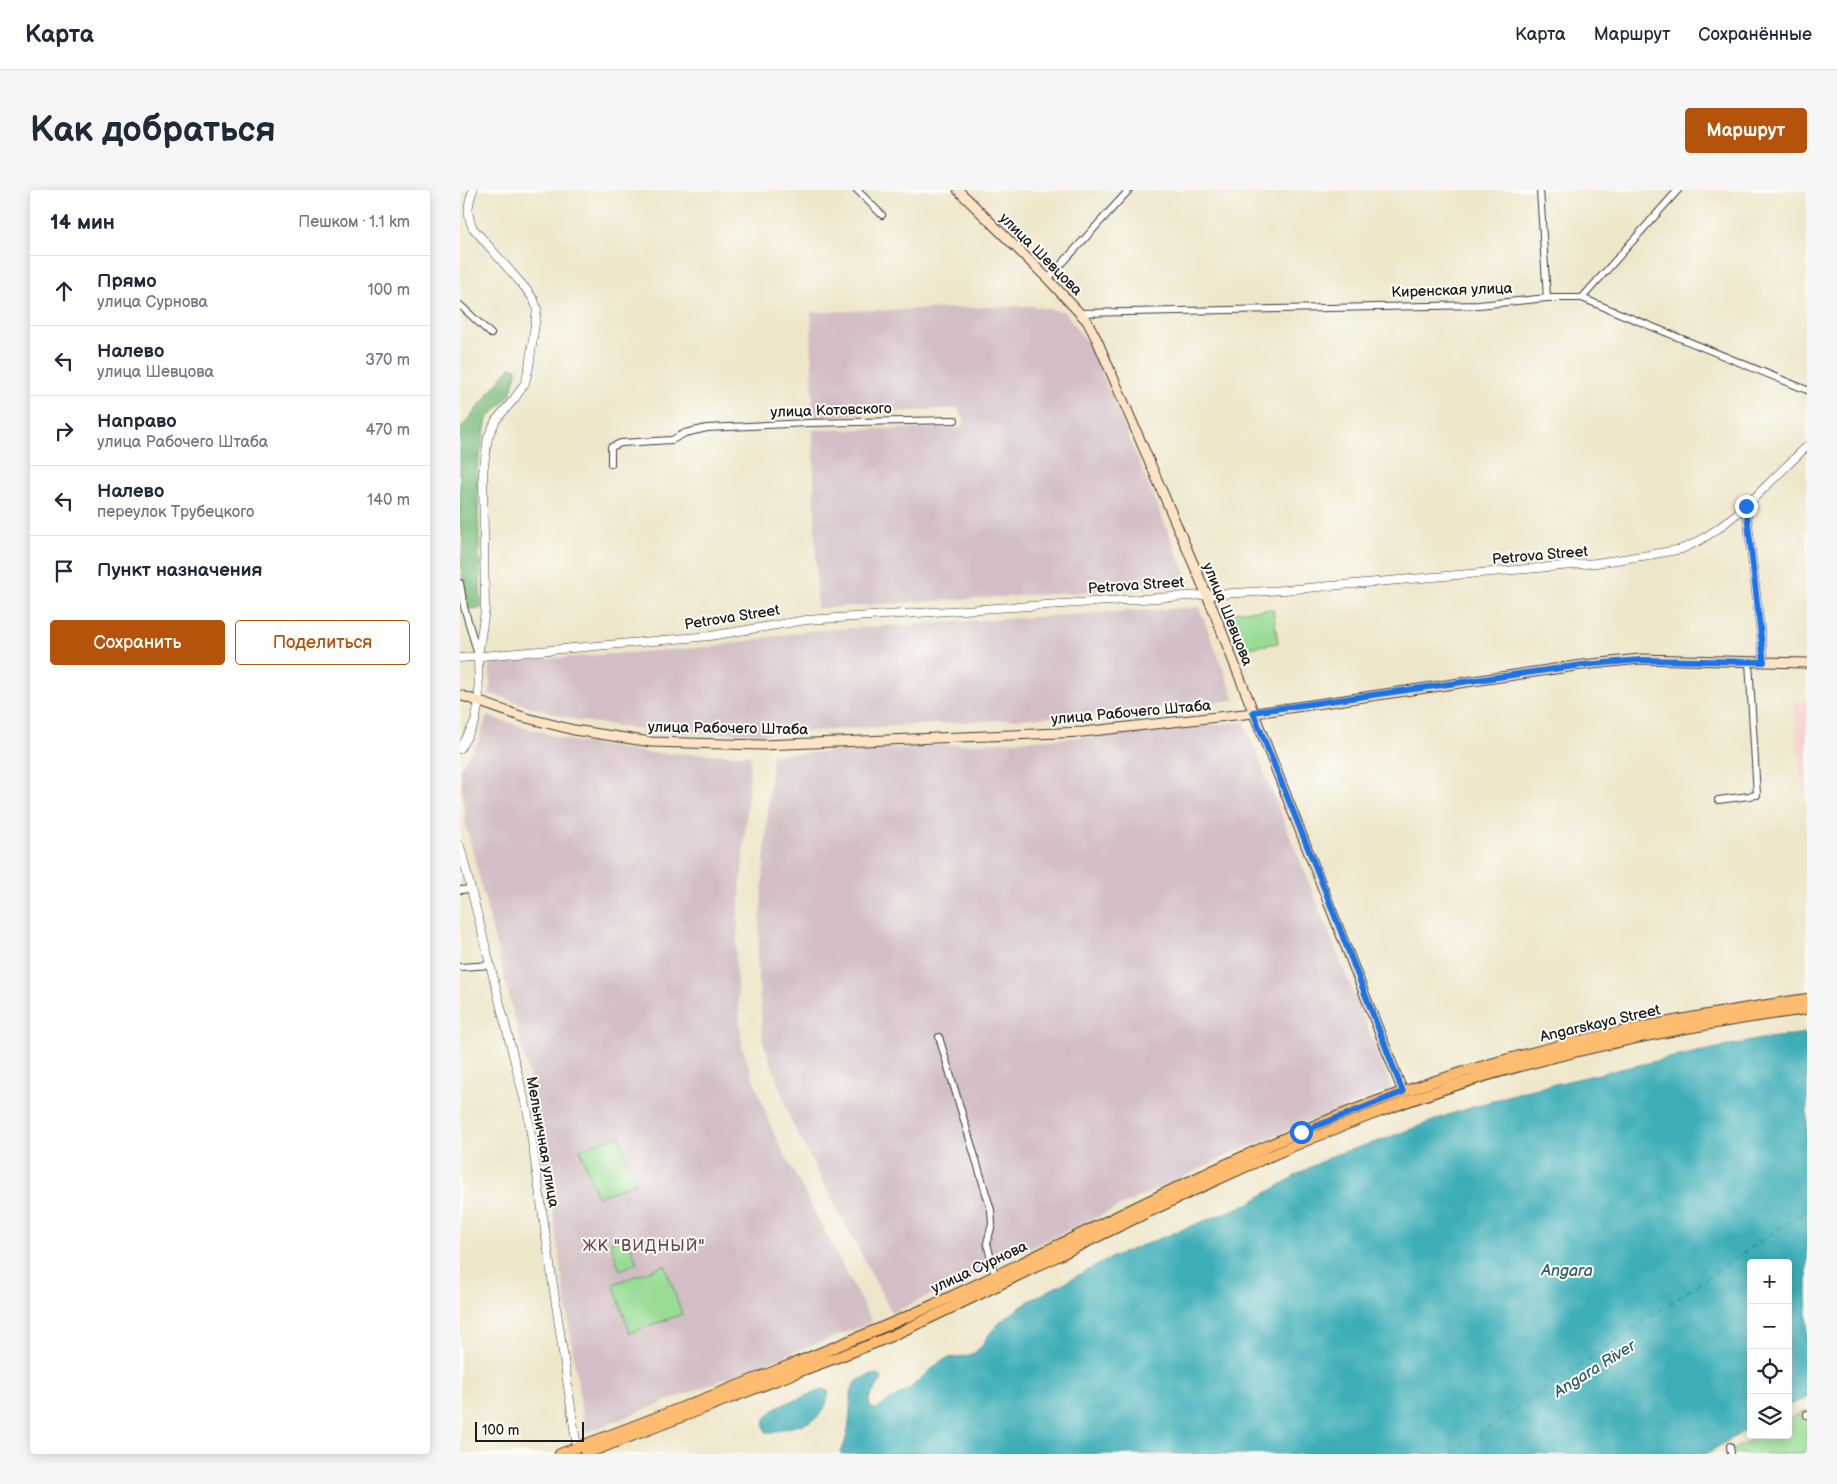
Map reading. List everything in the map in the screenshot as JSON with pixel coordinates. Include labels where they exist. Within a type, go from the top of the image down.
[{"type":"main road","name":"улица Шевцова","points":[[958,190],[1048,279],[1087,321],[1098,340],[1207,594],[1403,1092]]},
{"type":"main road","name":"улица Рабочего Штаба","points":[[460,695],[522,717],[592,733],[650,742],[762,745],[1083,732],[1253,712],[1582,665],[1640,660],[1807,663]]},
{"type":"main road","name":"Angarskaya Street","points":[[1403,1092],[1501,1061],[1573,1043],[1723,1012],[1807,999]]},
{"type":"main road","name":"улица Сурнова","points":[[560,1454],[581,1451],[888,1338],[1203,1185],[1300,1142],[1410,1100],[1514,1067],[1575,1051],[1726,1020],[1807,1009]]},
{"type":"main road","name":"улица Сурнова","points":[[581,1451],[876,1331],[995,1276],[1173,1189],[1294,1134],[1403,1092]]},
{"type":"street","points":[[460,749],[475,722],[479,702],[478,656],[486,610],[483,473],[488,437],[496,420],[525,383],[537,309],[534,300],[526,289],[473,228],[468,212],[473,190]]},
{"type":"street","points":[[857,190],[882,215]]},
{"type":"street","points":[[1048,279],[1129,190]]},
{"type":"street","points":[[1540,190],[1547,298]]},
{"type":"street","points":[[1582,298],[1678,190]]},
{"type":"street","name":"Киренская улица","points":[[1080,314],[1479,305],[1547,298],[1582,298],[1807,390]]},
{"type":"street","points":[[460,305],[491,334]]},
{"type":"street","name":"улица Котовского","points":[[611,464],[611,447],[621,444],[672,440],[685,433],[707,428],[808,423],[955,420]]},
{"type":"street","name":"Petrova Street","points":[[460,658],[710,636],[806,620],[1207,594],[1473,574],[1596,563],[1649,555],[1682,549],[1699,541],[1746,506],[1807,446]]},
{"type":"street","points":[[1746,506],[1764,662]]},
{"type":"street","points":[[460,583],[464,607],[478,656]]},
{"type":"street","points":[[1718,800],[1757,795],[1749,662]]},
{"type":"street","name":"Мельничная улица","points":[[460,846],[528,1114],[581,1451]]},
{"type":"street","points":[[460,890],[471,889]]},
{"type":"street","points":[[460,967],[491,965]]},
{"type":"street","points":[[938,1037],[991,1210],[992,1224],[987,1242],[995,1276]]},
{"type":"street","points":[[1730,1446],[1731,1454]]},
{"type":"shaded area","points":[[1030,306],[1065,312],[1092,350],[1191,586],[817,608],[813,430],[960,428],[965,421],[957,408],[813,417],[811,312]]},
{"type":"shaded area","points":[[1199,607],[1235,700],[1084,715],[762,734],[651,731],[576,720],[490,694],[490,663],[710,647],[807,631]]},
{"type":"shaded area","points":[[1807,700],[1807,791],[1803,791],[1793,702]]},
{"type":"shaded area","points":[[487,716],[572,741],[650,753],[751,755],[735,960],[742,1047],[773,1132],[872,1322],[585,1433],[538,1112],[466,825],[460,768],[478,742]]},
{"type":"shaded area","points":[[1244,722],[1392,1089],[1240,1150],[892,1313],[792,1123],[763,1041],[757,961],[772,755],[1086,737]]},
{"type":"green space","points":[[510,367],[517,369],[510,395],[487,419],[477,469],[481,608],[469,609],[461,568],[463,539],[460,526],[460,430]]},
{"type":"green space","points":[[1273,609],[1278,643],[1242,649],[1229,612]]},
{"type":"green space","points":[[619,1135],[636,1183],[597,1197],[580,1149]]},
{"type":"green space","points":[[627,1236],[637,1263],[620,1270],[610,1242]]},
{"type":"green space","points":[[665,1265],[682,1314],[630,1333],[613,1284]]},
{"type":"green space","points":[[1807,1410],[1807,1454],[1725,1454],[1753,1439],[1792,1439],[1792,1418]]},
{"type":"water","name":"Angara","points":[[1807,1033],[1807,1398],[1792,1404],[1792,1259],[1747,1259],[1747,1429],[1706,1454],[840,1454],[848,1428],[852,1390],[857,1382],[878,1374],[882,1377],[869,1398],[870,1407],[876,1409],[909,1389],[941,1361],[974,1353],[981,1347],[1000,1322],[1029,1301],[1115,1256],[1250,1203],[1334,1155],[1520,1092],[1761,1039]]},
{"type":"water","points":[[824,1389],[829,1392],[826,1404],[816,1419],[773,1433],[766,1432],[764,1426],[765,1419],[776,1408]]},
{"type":"ferry route","points":[[1451,1454],[1803,1212],[1807,1212]]},
{"type":"district","name":"ЖК \"ВИДНЫЙ\"","points":[[644,1245]]},
{"type":"route","points":[[1301,1132],[1403,1092],[1253,712],[1582,665],[1640,660],[1764,662],[1746,506]]},
{"type":"water label","name":"Angara River","points":[[1594,1368]]}]
